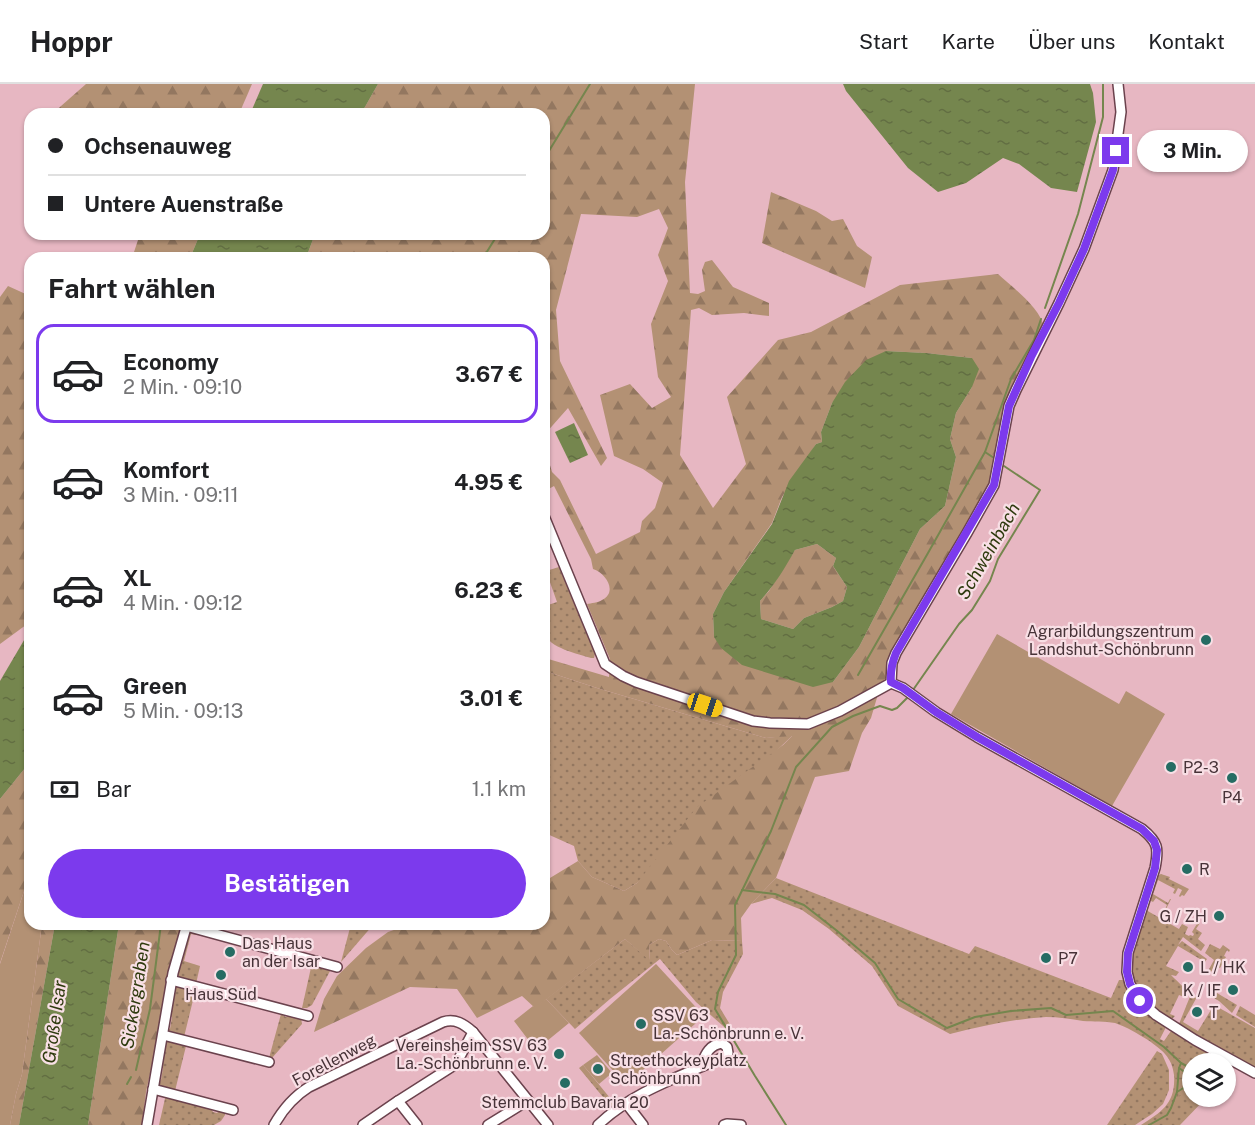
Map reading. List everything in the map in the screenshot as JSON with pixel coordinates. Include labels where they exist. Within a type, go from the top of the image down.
[{"type":"street","points":[[891,682],[892,663],[896,653],[994,485],[1009,406],[1084,249],[1113,170],[1121,112],[1118,84]]},
{"type":"street","points":[[550,531],[605,664],[623,676],[753,721],[785,724],[808,724],[821,719],[850,706],[891,682]]},
{"type":"street","points":[[891,682],[977,737],[1149,835],[1156,843],[1157,857],[1128,953],[1127,972],[1130,984],[1140,1001],[1148,1009],[1195,1040],[1255,1073]]},
{"type":"street","points":[[147,1125],[171,980],[185,930]]},
{"type":"street","points":[[204,930],[337,967]]},
{"type":"street","points":[[171,980],[308,1016]]},
{"type":"street","name":"Forellenweg","points":[[274,1125],[291,1100],[309,1087],[449,1020],[465,1024],[473,1032],[548,1125]]},
{"type":"street","points":[[363,1125],[456,1064],[473,1032]]},
{"type":"street","points":[[163,1035],[269,1062]]},
{"type":"street","points":[[598,1125],[646,1091],[700,1067]]},
{"type":"street","points":[[153,1089],[233,1110]]},
{"type":"street","points":[[398,1101],[417,1125]]},
{"type":"street","points":[[488,1125],[528,1101]]},
{"type":"street","points":[[626,1103],[643,1125]]},
{"type":"street","points":[[724,1125],[741,1125]]},
{"type":"green space","points":[[86,84],[252,84],[242,108],[59,108]]},
{"type":"green space","points":[[378,84],[695,84],[685,182],[690,293],[698,294],[705,291],[702,270],[705,262],[712,260],[733,287],[769,303],[769,316],[744,313],[712,315],[699,308],[691,310],[680,455],[713,508],[746,464],[727,397],[778,340],[811,332],[900,285],[998,274],[1038,313],[1044,328],[1015,384],[992,484],[888,662],[886,678],[881,684],[871,718],[862,733],[849,771],[815,777],[776,878],[741,918],[742,941],[712,940],[677,955],[666,941],[659,939],[649,945],[650,961],[625,939],[535,1008],[522,996],[477,1018],[457,989],[410,987],[314,1032],[324,999],[337,976],[366,948],[388,932],[394,930],[550,930],[550,878],[578,861],[592,877],[624,891],[637,883],[697,807],[783,745],[792,736],[766,738],[550,673],[550,659],[609,677],[610,659],[587,604],[599,602],[607,597],[610,588],[606,578],[593,569],[591,559],[554,486],[550,488],[550,465],[552,472],[560,480],[596,554],[640,532],[642,521],[655,508],[663,483],[643,469],[614,456],[600,395],[630,384],[652,408],[671,397],[658,377],[651,324],[668,281],[658,255],[668,228],[659,209],[637,217],[581,214],[556,310],[560,361],[607,458],[601,466],[568,408],[550,428],[550,252],[308,252],[313,240],[550,240],[550,108],[364,108]],"holes":[[[886,351],[972,358],[972,387],[956,413],[950,439],[956,457],[945,506],[920,529],[859,647],[833,682],[714,637],[713,614],[724,592],[772,523],[782,497],[816,444],[822,442],[821,432],[832,403]]]},
{"type":"green space","points":[[771,192],[816,211],[832,221],[843,219],[857,246],[872,257],[865,288],[762,243]]},
{"type":"green space","points":[[138,240],[198,240],[192,252],[134,252]]},
{"type":"green space","points":[[8,286],[24,293],[24,626],[0,644],[0,297]]},
{"type":"green space","points":[[817,544],[836,558],[833,566],[847,587],[843,601],[804,618],[793,629],[761,619],[760,601],[795,550]]},
{"type":"green space","points":[[559,567],[595,654],[594,658],[572,652],[550,641],[550,604],[557,602],[550,582],[550,570]]},
{"type":"green space","points":[[997,634],[1119,704],[1126,691],[1165,714],[1112,806],[951,714]]},
{"type":"green space","points":[[550,673],[766,738],[793,735],[637,883],[624,891],[592,877],[578,861],[574,846],[550,835]]},
{"type":"green space","points":[[24,769],[24,891],[0,963],[0,799]]},
{"type":"green space","points":[[1161,874],[1189,889],[1184,896],[1180,897],[1182,890],[1178,888],[1175,894],[1173,893],[1175,889],[1158,880],[1153,894],[1168,903],[1171,899],[1166,909],[1167,905],[1156,898],[1153,902],[1149,900],[1157,876]]},
{"type":"green space","points":[[776,878],[969,954],[975,946],[1111,998],[1119,980],[1124,980],[1136,1001],[1166,1027],[1160,1039],[1164,1041],[1174,1030],[1213,1053],[1182,1053],[1182,1107],[1197,1107],[1180,1125],[1141,1125],[1161,1111],[1170,1100],[1174,1085],[1173,1069],[1169,1059],[1162,1051],[1148,1040],[1115,1023],[1051,1017],[1034,1018],[950,1034],[898,1006],[872,966],[829,929],[802,910],[772,898],[751,904]]},
{"type":"green space","points":[[24,891],[24,930],[41,930],[22,1074],[10,1125],[0,1125],[0,964]]},
{"type":"green space","points":[[1146,910],[1179,929],[1182,924],[1188,927],[1185,934],[1189,936],[1193,936],[1192,932],[1198,922],[1194,920],[1195,917],[1200,923],[1196,929],[1202,933],[1198,939],[1205,945],[1201,951],[1183,937],[1178,945],[1182,941],[1207,959],[1205,962],[1178,946],[1166,966],[1179,972],[1176,976],[1171,975],[1186,991],[1184,997],[1179,995],[1170,1014],[1175,1016],[1172,1019],[1168,1019],[1149,1004],[1134,979],[1132,968],[1135,945]]},
{"type":"green space","points":[[41,930],[54,930],[19,1125],[10,1125],[22,1074]]},
{"type":"green space","points":[[118,930],[182,930],[146,1092],[142,1125],[88,1125]]},
{"type":"green space","points":[[349,930],[369,930],[341,962]]},
{"type":"green space","points":[[196,932],[196,935],[191,934],[184,961],[200,966],[196,984],[177,979],[176,974],[178,974],[188,933]]},
{"type":"green space","points":[[625,939],[650,960],[649,945],[659,939],[666,941],[677,955],[712,940],[742,941],[743,954],[723,992],[720,1008],[740,1041],[696,1002],[660,959],[575,1029],[546,999]]},
{"type":"green space","points":[[1210,944],[1220,949],[1223,945],[1230,950],[1229,952],[1227,950],[1220,968],[1215,965],[1211,972],[1208,971],[1214,960],[1205,953]]},
{"type":"green space","points":[[312,963],[329,968],[330,971],[312,1005],[302,1008]]},
{"type":"green space","name":"SSV 63 La.-Schönbrunn e. V.","points":[[656,964],[704,1016],[626,1085],[579,1033]]},
{"type":"green space","points":[[177,984],[196,988],[184,1037],[167,1032],[170,1029],[172,1017],[170,1016]]},
{"type":"green space","points":[[1212,990],[1237,1005],[1232,1013],[1209,995]]},
{"type":"green space","points":[[1191,994],[1197,997],[1183,1022],[1198,1031],[1214,1005],[1255,1028],[1255,1068],[1236,1058],[1236,1053],[1226,1053],[1179,1024]]},
{"type":"green space","points":[[546,999],[569,1023],[536,1050],[514,1021]]},
{"type":"green space","points":[[1240,1006],[1255,1015],[1255,1027],[1236,1015]]},
{"type":"green space","points":[[281,1014],[286,1017],[291,1014],[301,1018],[302,1024],[272,1058],[269,1058]]},
{"type":"green space","points":[[168,1039],[187,1042],[175,1091],[157,1087],[161,1080],[163,1068],[161,1068]]},
{"type":"green space","points":[[1157,1051],[1162,1054],[1169,1070],[1169,1090],[1163,1104],[1135,1125],[1107,1125]]},
{"type":"green space","name":"Streethockeyplatz Schönbrunn","points":[[597,1055],[612,1073],[599,1084],[583,1065]]},
{"type":"green space","points":[[1173,1056],[1182,1060],[1182,1095],[1176,1097],[1174,1094],[1176,1084]]},
{"type":"green space","points":[[583,1065],[610,1098],[615,1094],[621,1101],[612,1108],[579,1068]]},
{"type":"green space","points":[[166,1094],[209,1105],[213,1112],[217,1113],[221,1109],[225,1115],[214,1125],[159,1125]]},
{"type":"water","points":[[263,84],[378,84],[364,108],[253,108]]},
{"type":"water","points":[[843,84],[1090,84],[1096,122],[1077,192],[1051,188],[1019,164],[1003,158],[966,183],[938,192],[908,168],[846,91]]},
{"type":"water","points":[[198,240],[313,240],[308,252],[192,252]]},
{"type":"water","points":[[886,351],[926,353],[972,358],[979,369],[972,387],[956,413],[950,439],[956,457],[945,506],[920,529],[859,647],[833,682],[813,687],[742,665],[721,648],[714,637],[713,614],[724,592],[772,524],[789,481],[816,444],[822,442],[821,432],[832,403],[845,382],[866,360]],"holes":[[[817,544],[836,558],[833,566],[847,587],[843,601],[804,618],[793,629],[761,619],[760,601],[779,577],[795,550]]]},
{"type":"water","points":[[574,423],[588,455],[570,463],[555,432]]},
{"type":"water","points":[[24,640],[24,769],[0,799],[0,681]]},
{"type":"water","name":"Große Isar","points":[[54,930],[118,930],[88,1125],[19,1125]]},
{"type":"waterway","name":"Sickergraben","points":[[550,149],[590,84]]},
{"type":"waterway","name":"Schweinbach","points":[[1045,308],[1078,214],[1103,117],[1103,84]]},
{"type":"waterway","name":"Sickergraben","points":[[487,252],[494,240]]},
{"type":"waterway","name":"Schweinbach","points":[[858,675],[985,452],[1011,379],[1034,340],[1041,319]]},
{"type":"waterway","name":"Schweinbach","points":[[985,452],[997,460]]},
{"type":"waterway","name":"Schweinbach","points":[[913,690],[959,624],[972,610],[990,581],[998,559],[1040,490],[1004,466]]},
{"type":"waterway","name":"Schweinbach","points":[[786,1125],[715,1009],[718,992],[736,955],[735,905],[771,831],[796,767],[832,727],[880,706],[892,710],[908,697]]},
{"type":"waterway","name":"Schweinbach","points":[[742,890],[775,894],[804,905],[875,963],[898,999],[947,1028],[975,1017],[1011,1011],[1051,1008],[1066,1015],[1113,1011],[1164,1047],[1181,1063],[1177,1092],[1171,1108],[1167,1115],[1149,1125]]},
{"type":"waterway","name":"Sickergraben","points":[[136,1070],[150,1009],[160,930]]},
{"type":"waterway","points":[[1177,1092],[1185,1087],[1187,1082],[1186,1073],[1179,1068]]},
{"type":"waterway","points":[[127,1084],[131,1077]]},
{"type":"place","name":"Agrarbildungszentrum Landshut-Schönbrunn","points":[[1206,640]]},
{"type":"place","name":"P2-3","points":[[1171,767]]},
{"type":"place","name":"P4","points":[[1232,778]]},
{"type":"place","name":"R","points":[[1187,869]]},
{"type":"place","name":"G / ZH","points":[[1219,916]]},
{"type":"place","name":"Das Haus an der Isar","points":[[230,952]]},
{"type":"place","name":"P7","points":[[1046,958]]},
{"type":"place","name":"L / HK","points":[[1188,967]]},
{"type":"place","name":"Haus Süd","points":[[221,975]]},
{"type":"place","name":"K / IF","points":[[1233,990]]},
{"type":"place","name":"T","points":[[1197,1012]]},
{"type":"place","name":"SSV 63 La.-Schönbrunn e. V.","points":[[641,1024]]},
{"type":"place","name":"Vereinsheim SSV 63 La.-Schönbrunn e. V.","points":[[559,1054]]},
{"type":"place","name":"Streethockeyplatz Schönbrunn","points":[[598,1069]]},
{"type":"place","name":"Stemmclub Bavaria 20","points":[[565,1083]]},
{"type":"route","points":[[1116,151],[1113,170],[1092,232],[1009,406],[994,485],[896,653],[890,674],[891,682],[936,712],[1142,829],[1156,843],[1155,868],[1128,953],[1127,972],[1130,984],[1140,1001]]}]
